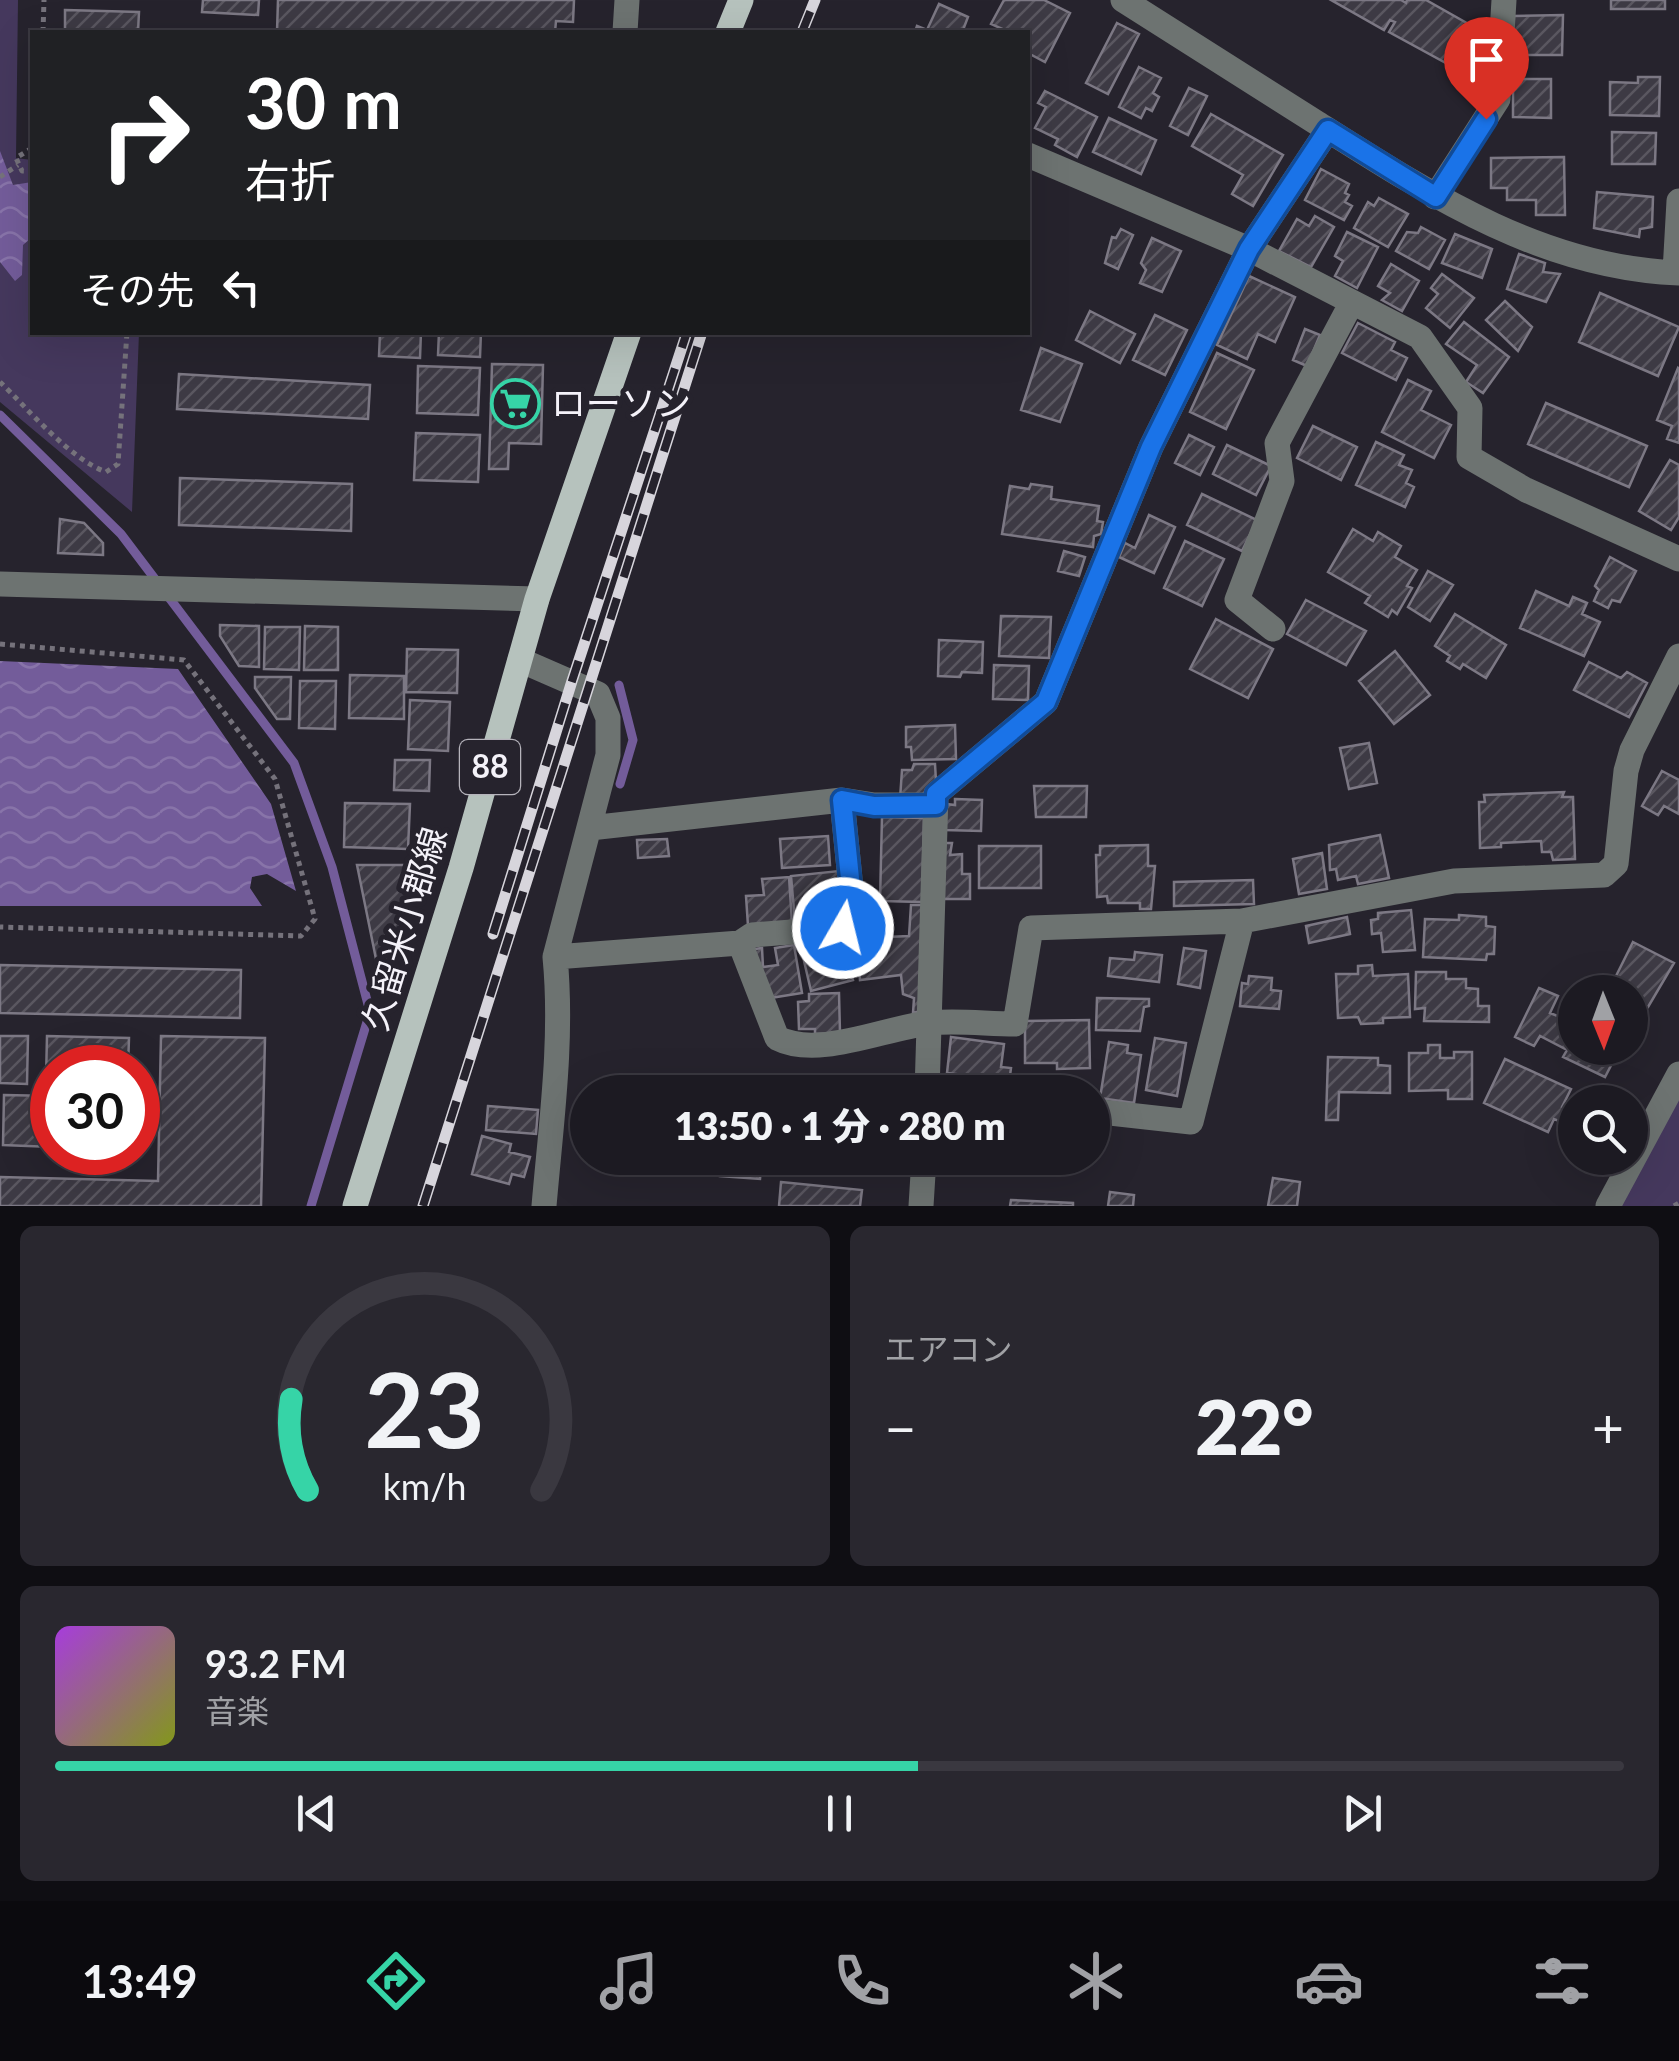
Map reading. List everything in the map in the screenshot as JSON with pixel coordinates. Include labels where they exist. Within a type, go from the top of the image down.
[{"type":"main road","points":[[729,30],[741,0]]},
{"type":"main road","name":"久留米小郡線","points":[[355,1205],[461,868],[537,599],[628,335]]},
{"type":"street","points":[[625,30],[627,0]]},
{"type":"street","points":[[1122,0],[1436,197],[1522,238],[1591,261],[1649,272],[1677,272],[1679,201]]},
{"type":"street","points":[[1436,197],[1498,100],[1504,0]]},
{"type":"street","points":[[928,1075],[936,794],[1046,702],[1151,447],[1249,249],[1328,130]]},
{"type":"street","points":[[1030,156],[1249,249],[1420,337],[1470,408],[1470,457],[1526,490],[1679,559]]},
{"type":"street","points":[[1273,629],[1237,600],[1282,481],[1277,444],[1352,302]]},
{"type":"street","points":[[0,584],[537,599]]},
{"type":"street","points":[[740,942],[777,1038],[791,1045],[822,1044],[930,1023],[1014,1024],[1031,928],[1242,922],[1454,881],[1604,875],[1616,864],[1632,750],[1679,656]]},
{"type":"street","points":[[520,660],[598,694],[608,718],[608,755],[555,957],[556,1058],[544,1206]]},
{"type":"street","points":[[590,828],[842,800],[874,806],[936,805]]},
{"type":"street","points":[[555,957],[740,942],[752,935],[843,928],[853,908],[842,800]]},
{"type":"street","points":[[1110,1113],[1191,1122],[1242,922]]},
{"type":"street","points":[[1608,1206],[1679,1074]]},
{"type":"street","points":[[921,1206],[923,1175]]},
{"type":"path","points":[[43,30],[44,0]]},
{"type":"path","points":[[30,149],[16,158],[22,171],[30,172]]},
{"type":"path","points":[[0,177],[18,164]]},
{"type":"path","points":[[0,382],[60,439],[106,472],[118,464],[127,335]]},
{"type":"path","points":[[0,644],[184,660],[274,780],[315,919],[301,936],[0,927]]},
{"type":"shaded area","points":[[0,0],[18,0],[16,158],[30,160],[30,335],[139,335],[132,512],[0,402]]},
{"type":"shaded area","points":[[1679,1093],[1679,1206],[1619,1206],[1635,1175],[1648,1175],[1648,1151]]},
{"type":"water","points":[[0,151],[13,185],[30,182],[30,239],[23,245],[22,275],[15,281],[0,262]]},
{"type":"water","points":[[0,661],[178,669],[271,804],[296,891],[267,874],[252,877],[250,888],[262,906],[0,906]]},
{"type":"building","points":[[203,0],[259,0],[258,15],[202,12]]},
{"type":"building","points":[[278,0],[574,0],[573,22],[556,21],[555,30],[277,30]]},
{"type":"building","points":[[1004,0],[1044,0],[1070,13],[1045,62],[1030,54],[1030,30],[1004,30],[991,24]]},
{"type":"building","points":[[1331,0],[1426,0],[1479,30],[1457,69],[1389,32],[1395,22],[1390,20],[1384,30]]},
{"type":"building","points":[[1611,0],[1665,0],[1665,9],[1611,9]]},
{"type":"building","points":[[939,4],[968,17],[963,30],[927,30]]},
{"type":"building","points":[[65,10],[139,12],[138,30],[65,30]]},
{"type":"building","points":[[1563,15],[1562,55],[1512,55],[1514,16]]},
{"type":"building","points":[[1117,23],[1139,34],[1108,94],[1086,83]]},
{"type":"building","points":[[1139,67],[1161,78],[1153,93],[1159,97],[1152,111],[1146,108],[1141,118],[1119,107]]},
{"type":"building","points":[[1638,77],[1660,77],[1659,116],[1610,115],[1610,82],[1638,83]]},
{"type":"building","points":[[1513,79],[1551,79],[1551,118],[1513,117]]},
{"type":"building","points":[[1189,88],[1207,96],[1188,135],[1170,126]]},
{"type":"building","points":[[1045,91],[1097,117],[1077,157],[1055,145],[1058,139],[1035,128],[1046,107],[1038,103]]},
{"type":"building","points":[[1211,114],[1283,155],[1253,206],[1232,194],[1243,175],[1192,146]]},
{"type":"building","points":[[1109,118],[1156,140],[1141,174],[1093,152]]},
{"type":"building","points":[[1612,132],[1656,133],[1655,164],[1612,164]]},
{"type":"building","points":[[1564,157],[1565,215],[1536,215],[1536,200],[1507,200],[1507,188],[1491,188],[1491,158]]},
{"type":"building","points":[[1321,169],[1349,184],[1345,202],[1352,206],[1344,220],[1305,200]]},
{"type":"building","points":[[1597,192],[1653,197],[1652,227],[1640,229],[1639,237],[1594,228]]},
{"type":"building","points":[[1379,198],[1408,214],[1388,247],[1354,228],[1368,202],[1374,206]]},
{"type":"building","points":[[1315,216],[1334,227],[1311,267],[1279,251],[1297,219],[1309,226]]},
{"type":"building","points":[[1421,227],[1445,240],[1429,269],[1396,251],[1407,232],[1418,233]]},
{"type":"building","points":[[1121,229],[1133,235],[1118,269],[1105,263],[1112,237],[1116,238]]},
{"type":"building","points":[[1347,232],[1378,247],[1357,288],[1335,276],[1343,261],[1335,256]]},
{"type":"building","points":[[1455,234],[1492,249],[1482,278],[1442,263]]},
{"type":"building","points":[[1152,238],[1181,251],[1162,292],[1140,283],[1146,270],[1141,263]]},
{"type":"building","points":[[1519,254],[1545,263],[1543,272],[1560,274],[1546,302],[1507,289]]},
{"type":"building","points":[[1391,264],[1419,281],[1402,311],[1382,300],[1390,293],[1378,286]]},
{"type":"building","points":[[1442,274],[1474,298],[1450,328],[1426,308],[1438,294],[1431,288]]},
{"type":"building","points":[[1249,276],[1295,297],[1275,342],[1258,334],[1247,359],[1217,345]]},
{"type":"building","points":[[1600,293],[1679,327],[1658,376],[1579,342]]},
{"type":"building","points":[[1505,301],[1532,327],[1518,351],[1486,320]]},
{"type":"building","points":[[1090,311],[1135,334],[1120,363],[1076,340]]},
{"type":"building","points":[[1155,315],[1187,330],[1165,375],[1133,360]]},
{"type":"building","points":[[1464,322],[1509,357],[1483,393],[1466,382],[1477,365],[1446,344]]},
{"type":"building","points":[[1358,323],[1395,342],[1391,350],[1407,358],[1396,380],[1342,353]]},
{"type":"building","points":[[1305,329],[1320,335],[1307,366],[1293,360]]},
{"type":"building","points":[[380,335],[421,335],[420,358],[379,356]]},
{"type":"building","points":[[439,335],[481,335],[480,357],[438,355]]},
{"type":"building","points":[[1041,348],[1082,364],[1060,422],[1021,410]]},
{"type":"building","points":[[1217,353],[1254,370],[1226,429],[1190,412]]},
{"type":"building","name":"ローソン","points":[[492,364],[543,365],[541,444],[509,443],[508,469],[489,469]]},
{"type":"building","points":[[418,366],[480,368],[478,415],[417,413]]},
{"type":"building","points":[[1678,368],[1679,443],[1667,439],[1672,426],[1657,420]]},
{"type":"building","points":[[179,374],[370,385],[368,419],[177,409]]},
{"type":"building","points":[[1408,380],[1431,391],[1421,410],[1451,425],[1434,458],[1382,432]]},
{"type":"building","points":[[1546,403],[1647,446],[1629,487],[1528,444]]},
{"type":"building","points":[[1313,426],[1357,447],[1341,480],[1297,458]]},
{"type":"building","points":[[416,433],[480,435],[478,482],[414,480]]},
{"type":"building","points":[[1189,435],[1214,447],[1200,475],[1175,463]]},
{"type":"building","points":[[1376,442],[1404,455],[1399,465],[1412,470],[1406,483],[1414,487],[1405,507],[1356,485]]},
{"type":"building","points":[[1227,445],[1271,466],[1256,495],[1213,474]]},
{"type":"building","points":[[1670,460],[1679,465],[1679,517],[1671,530],[1639,511]]},
{"type":"building","points":[[180,478],[352,484],[351,531],[179,525]]},
{"type":"building","points":[[1031,484],[1052,487],[1051,499],[1099,506],[1097,521],[1103,522],[1101,534],[1094,536],[1093,547],[1002,534],[1010,486],[1029,489]]},
{"type":"building","points":[[1202,494],[1257,520],[1242,551],[1187,525]]},
{"type":"building","points":[[1149,515],[1175,527],[1154,573],[1119,557],[1125,543],[1135,548]]},
{"type":"building","points":[[60,519],[84,523],[103,543],[103,555],[58,553]]},
{"type":"building","points":[[1353,529],[1373,541],[1378,532],[1401,546],[1395,557],[1417,570],[1397,614],[1392,610],[1388,617],[1365,603],[1370,596],[1328,572]]},
{"type":"building","points":[[1185,541],[1224,559],[1202,606],[1164,588]]},
{"type":"building","points":[[1064,551],[1085,557],[1079,576],[1058,571]]},
{"type":"building","points":[[1610,557],[1636,571],[1620,602],[1612,600],[1608,608],[1594,601],[1599,590],[1595,586]]},
{"type":"building","points":[[1428,571],[1453,585],[1430,621],[1408,607]]},
{"type":"building","points":[[1536,591],[1569,606],[1573,597],[1587,603],[1582,614],[1600,622],[1584,656],[1520,628]]},
{"type":"building","points":[[1306,600],[1366,631],[1346,665],[1287,634]]},
{"type":"building","points":[[1455,614],[1506,645],[1486,678],[1463,664],[1460,669],[1447,661],[1450,656],[1435,646]]},
{"type":"building","points":[[1001,616],[1051,617],[1049,658],[999,656]]},
{"type":"building","points":[[1216,619],[1273,649],[1248,698],[1190,669]]},
{"type":"building","points":[[220,625],[259,626],[259,667],[239,666],[220,636]]},
{"type":"building","points":[[305,626],[338,627],[338,670],[304,670]]},
{"type":"building","points":[[265,627],[300,627],[299,670],[264,669]]},
{"type":"building","points":[[939,640],[983,642],[982,673],[938,676]]},
{"type":"building","points":[[407,649],[458,650],[457,693],[406,692]]},
{"type":"building","points":[[1395,651],[1430,695],[1394,724],[1359,681]]},
{"type":"building","points":[[1589,662],[1621,678],[1627,672],[1647,683],[1629,717],[1574,690]]},
{"type":"building","points":[[994,665],[1029,666],[1028,700],[993,699]]},
{"type":"building","points":[[350,675],[404,676],[404,719],[349,718]]},
{"type":"building","points":[[255,677],[291,677],[290,719],[277,719],[255,688]]},
{"type":"building","points":[[300,681],[336,681],[335,729],[299,728]]},
{"type":"building","points":[[410,700],[450,702],[448,751],[408,749]]},
{"type":"building","points":[[955,725],[956,759],[912,760],[911,747],[906,747],[906,727]]},
{"type":"building","points":[[1369,743],[1377,783],[1349,789],[1340,748]]},
{"type":"building","points":[[395,760],[430,760],[429,791],[394,790]]},
{"type":"building","points":[[914,764],[935,764],[936,781],[918,799],[900,799],[902,770],[912,770]]},
{"type":"building","points":[[1662,771],[1679,780],[1679,814],[1664,806],[1658,815],[1642,806]]},
{"type":"building","points":[[1034,786],[1087,786],[1086,817],[1036,817]]},
{"type":"building","points":[[1564,792],[1562,797],[1573,797],[1575,859],[1553,860],[1551,852],[1542,852],[1541,841],[1480,848],[1479,802],[1485,802],[1484,795]]},
{"type":"building","points":[[955,799],[982,800],[981,831],[945,830],[946,804],[955,805]]},
{"type":"building","points":[[345,803],[410,804],[408,849],[344,847]]},
{"type":"building","points":[[882,817],[924,818],[922,902],[880,901]]},
{"type":"building","points":[[1380,835],[1389,878],[1358,884],[1356,876],[1338,880],[1336,869],[1330,870],[1329,845]]},
{"type":"building","points":[[828,836],[830,865],[782,868],[780,839]]},
{"type":"building","points":[[667,839],[669,856],[638,858],[637,840]]},
{"type":"building","points":[[944,843],[952,843],[950,855],[962,854],[962,874],[970,874],[970,899],[942,899]]},
{"type":"building","points":[[1148,845],[1148,866],[1155,866],[1151,909],[1140,909],[1140,903],[1108,903],[1107,896],[1097,897],[1096,855],[1100,855],[1100,846]]},
{"type":"building","points":[[979,846],[1041,846],[1041,888],[979,888]]},
{"type":"building","points":[[1322,853],[1327,889],[1299,894],[1293,859]]},
{"type":"building","points":[[357,865],[411,865],[394,956],[377,964]]},
{"type":"building","points":[[839,871],[843,908],[835,908],[836,916],[795,921],[791,876]]},
{"type":"building","points":[[789,877],[792,923],[748,926],[746,896],[764,895],[762,879]]},
{"type":"building","points":[[1253,880],[1254,904],[1174,906],[1174,882]]},
{"type":"building","points":[[911,905],[922,905],[921,1011],[913,1013],[914,998],[903,994],[901,975],[860,980],[858,955],[888,947],[887,937],[909,936]]},
{"type":"building","points":[[1411,910],[1415,950],[1383,952],[1381,933],[1372,934],[1371,920],[1378,919],[1378,913]]},
{"type":"building","points":[[1459,915],[1486,917],[1486,926],[1495,927],[1494,954],[1487,954],[1486,960],[1423,957],[1425,919],[1459,920]]},
{"type":"building","points":[[1347,917],[1350,934],[1309,943],[1306,926]]},
{"type":"building","points":[[843,937],[853,980],[811,991],[801,948]]},
{"type":"building","points":[[1633,942],[1674,963],[1648,1007],[1648,975],[1616,975]]},
{"type":"building","points":[[794,945],[802,993],[764,999],[748,950],[762,948],[763,967],[778,965],[775,948]]},
{"type":"building","points":[[1184,948],[1206,951],[1200,988],[1178,984]]},
{"type":"building","points":[[1135,952],[1162,955],[1159,982],[1108,976],[1110,958],[1134,960]]},
{"type":"building","points":[[0,965],[241,970],[240,1018],[0,1013]]},
{"type":"building","points":[[1372,965],[1373,976],[1408,974],[1410,1017],[1361,1024],[1358,1017],[1338,1018],[1336,974],[1358,974],[1358,966]]},
{"type":"building","points":[[1416,972],[1446,972],[1446,979],[1466,979],[1466,988],[1478,989],[1478,1006],[1489,1006],[1489,1022],[1424,1021],[1425,1008],[1415,1009]]},
{"type":"building","points":[[1249,976],[1272,978],[1271,990],[1281,991],[1279,1009],[1240,1006],[1242,983],[1248,984]]},
{"type":"building","points":[[1539,988],[1558,996],[1550,1013],[1558,1016],[1558,1045],[1540,1036],[1534,1046],[1515,1037]]},
{"type":"building","points":[[839,993],[840,1033],[815,1034],[815,1029],[799,1029],[798,1002],[809,1001],[809,994]]},
{"type":"building","points":[[1097,998],[1149,999],[1140,1031],[1096,1030]]},
{"type":"building","points":[[1089,1020],[1090,1068],[1057,1069],[1057,1063],[1025,1063],[1025,1021]]},
{"type":"building","points":[[0,1036],[28,1036],[27,1084],[0,1083]]},
{"type":"building","points":[[47,1036],[129,1038],[129,1045],[47,1045]]},
{"type":"building","points":[[161,1036],[265,1038],[261,1206],[0,1206],[0,1177],[158,1181]]},
{"type":"building","points":[[951,1037],[1004,1044],[1001,1067],[1011,1068],[1010,1075],[947,1073]]},
{"type":"building","points":[[1155,1038],[1186,1043],[1177,1096],[1146,1090]]},
{"type":"building","points":[[1109,1042],[1128,1045],[1127,1053],[1141,1055],[1134,1103],[1110,1099],[1110,1075],[1104,1075]]},
{"type":"building","points":[[1428,1045],[1440,1045],[1440,1058],[1454,1058],[1454,1052],[1472,1052],[1472,1099],[1448,1099],[1448,1090],[1409,1091],[1409,1053],[1428,1053]]},
{"type":"building","points":[[1328,1057],[1378,1058],[1378,1065],[1390,1066],[1390,1093],[1339,1092],[1338,1120],[1326,1120]]},
{"type":"building","points":[[1505,1059],[1562,1085],[1558,1085],[1558,1121],[1554,1119],[1548,1132],[1484,1103]]},
{"type":"building","points":[[1580,1065],[1611,1065],[1605,1077]]},
{"type":"building","points":[[4,1095],[30,1096],[30,1146],[3,1145]]},
{"type":"building","points":[[488,1106],[538,1110],[536,1134],[486,1130]]},
{"type":"building","points":[[482,1136],[511,1144],[509,1152],[530,1157],[524,1177],[512,1174],[509,1184],[472,1174]]},
{"type":"building","points":[[720,1175],[760,1175],[760,1179]]},
{"type":"building","points":[[1273,1178],[1300,1182],[1297,1206],[1268,1206]]},
{"type":"building","points":[[781,1182],[862,1190],[860,1206],[779,1206]]},
{"type":"building","points":[[1110,1192],[1134,1195],[1133,1206],[1108,1206]]},
{"type":"building","points":[[1011,1200],[1073,1203],[1073,1206],[1010,1206]]},
{"type":"waterway","points":[[0,415],[121,534],[294,763],[332,867],[370,1012],[311,1206]]},
{"type":"waterway","points":[[619,685],[633,740],[620,784]]},
{"type":"railway","points":[[803,30],[815,0]]},
{"type":"railway","points":[[493,934],[686,335]]},
{"type":"railway","points":[[423,1206],[701,335]]},
{"type":"place","name":"ローソン","points":[[516,404]]},
{"type":"route","points":[[843,928],[853,908],[842,800],[874,806],[936,805],[936,794],[1046,702],[1151,447],[1249,249],[1328,130],[1436,197],[1486,119]]}]
